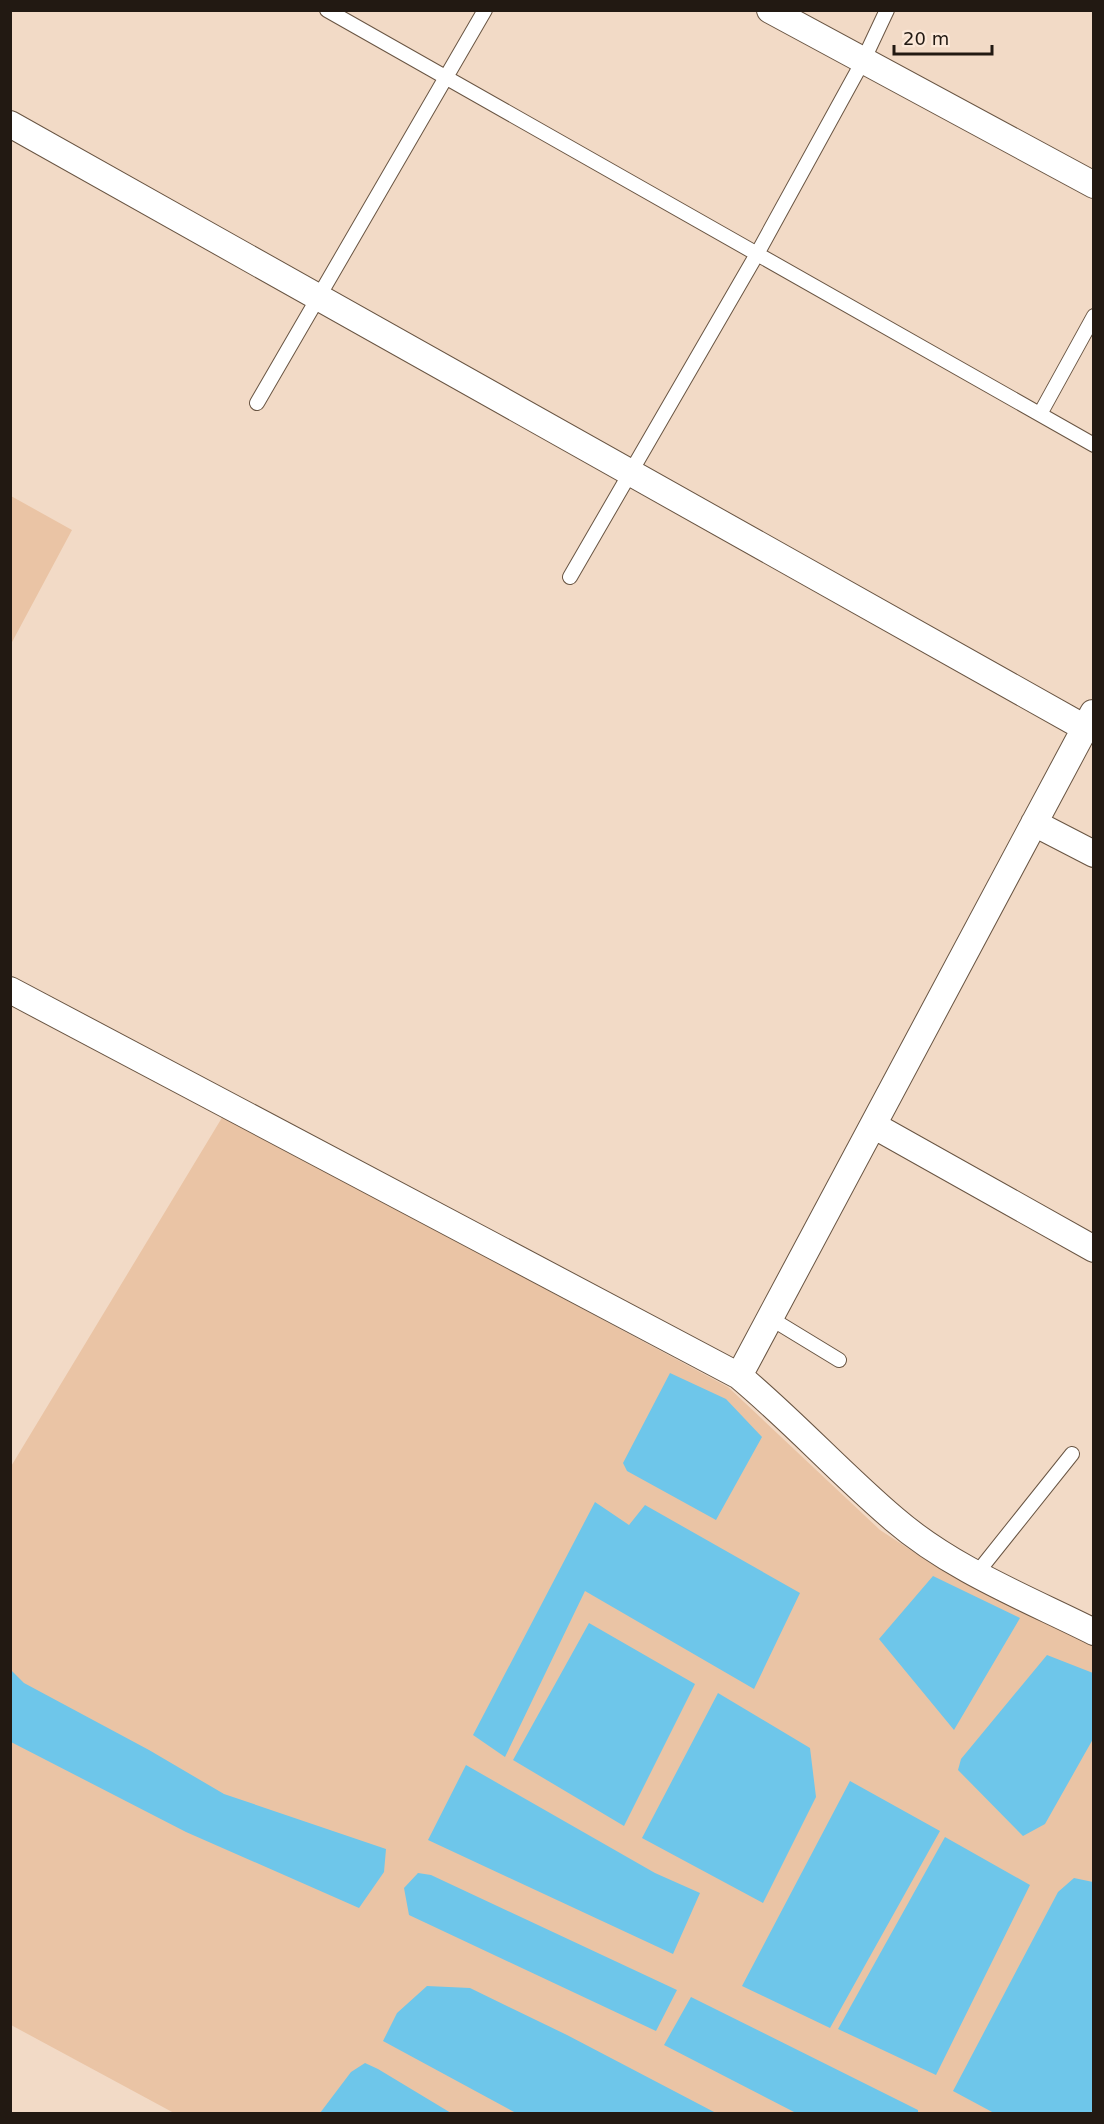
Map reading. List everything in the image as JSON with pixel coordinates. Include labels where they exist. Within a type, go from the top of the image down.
[{"type":"street","points":[[770,10],[1094,185]]},
{"type":"street","points":[[10,124],[632,472],[1089,720],[739,1376]]},
{"type":"street","points":[[1034,823],[1094,854]]},
{"type":"street","points":[[10,990],[739,1376],[771,1403],[895,1520],[939,1553],[1094,1632]]},
{"type":"street","points":[[873,1125],[1094,1249]]},
{"type":"lane","points":[[327,10],[1094,445]]},
{"type":"lane","points":[[257,403],[485,10]]},
{"type":"lane","points":[[570,577],[757,254],[863,61],[887,10]]},
{"type":"lane","points":[[1040,414],[1094,316]]},
{"type":"lane","points":[[770,1317],[839,1360]]},
{"type":"lane","points":[[977,1573],[1072,1454]]},
{"type":"shaded area","points":[[11,496],[72,530],[11,644]]},
{"type":"shaded area","points":[[223,1116],[728,1387],[880,1530],[932,1564],[1093,1645],[1093,2113],[174,2113],[11,2025],[10,1468]]},
{"type":"water","points":[[670,1373],[726,1399],[762,1437],[716,1520],[627,1471],[623,1463]]},
{"type":"water","points":[[595,1502],[629,1525],[645,1505],[800,1593],[754,1689],[585,1591],[505,1757],[473,1735]]},
{"type":"water","points":[[933,1576],[1020,1618],[954,1730],[879,1639]]},
{"type":"water","points":[[589,1623],[695,1684],[624,1826],[513,1760]]},
{"type":"water","points":[[1047,1655],[1093,1673],[1093,1739],[1045,1824],[1023,1836],[958,1770],[961,1759]]},
{"type":"water","points":[[10,1669],[24,1683],[149,1750],[224,1794],[386,1849],[384,1872],[359,1908],[186,1832],[11,1742]]},
{"type":"water","points":[[718,1693],[810,1748],[816,1797],[763,1903],[642,1838]]},
{"type":"water","points":[[466,1765],[655,1873],[700,1893],[673,1954],[428,1840]]},
{"type":"water","points":[[850,1781],[940,1831],[830,2028],[742,1986]]},
{"type":"water","points":[[945,1837],[1030,1885],[936,2075],[838,2029]]},
{"type":"water","points":[[418,1873],[431,1875],[677,1990],[656,2031],[409,1915],[404,1888]]},
{"type":"water","points":[[1074,1878],[1093,1882],[1093,2113],[994,2113],[953,2091],[1058,1892]]},
{"type":"water","points":[[427,1986],[470,1988],[567,2035],[716,2113],[516,2113],[383,2041],[397,2013]]},
{"type":"water","points":[[691,1997],[918,2110],[918,2113],[796,2113],[664,2045]]},
{"type":"water","points":[[365,2063],[451,2113],[320,2113],[351,2072]]}]
